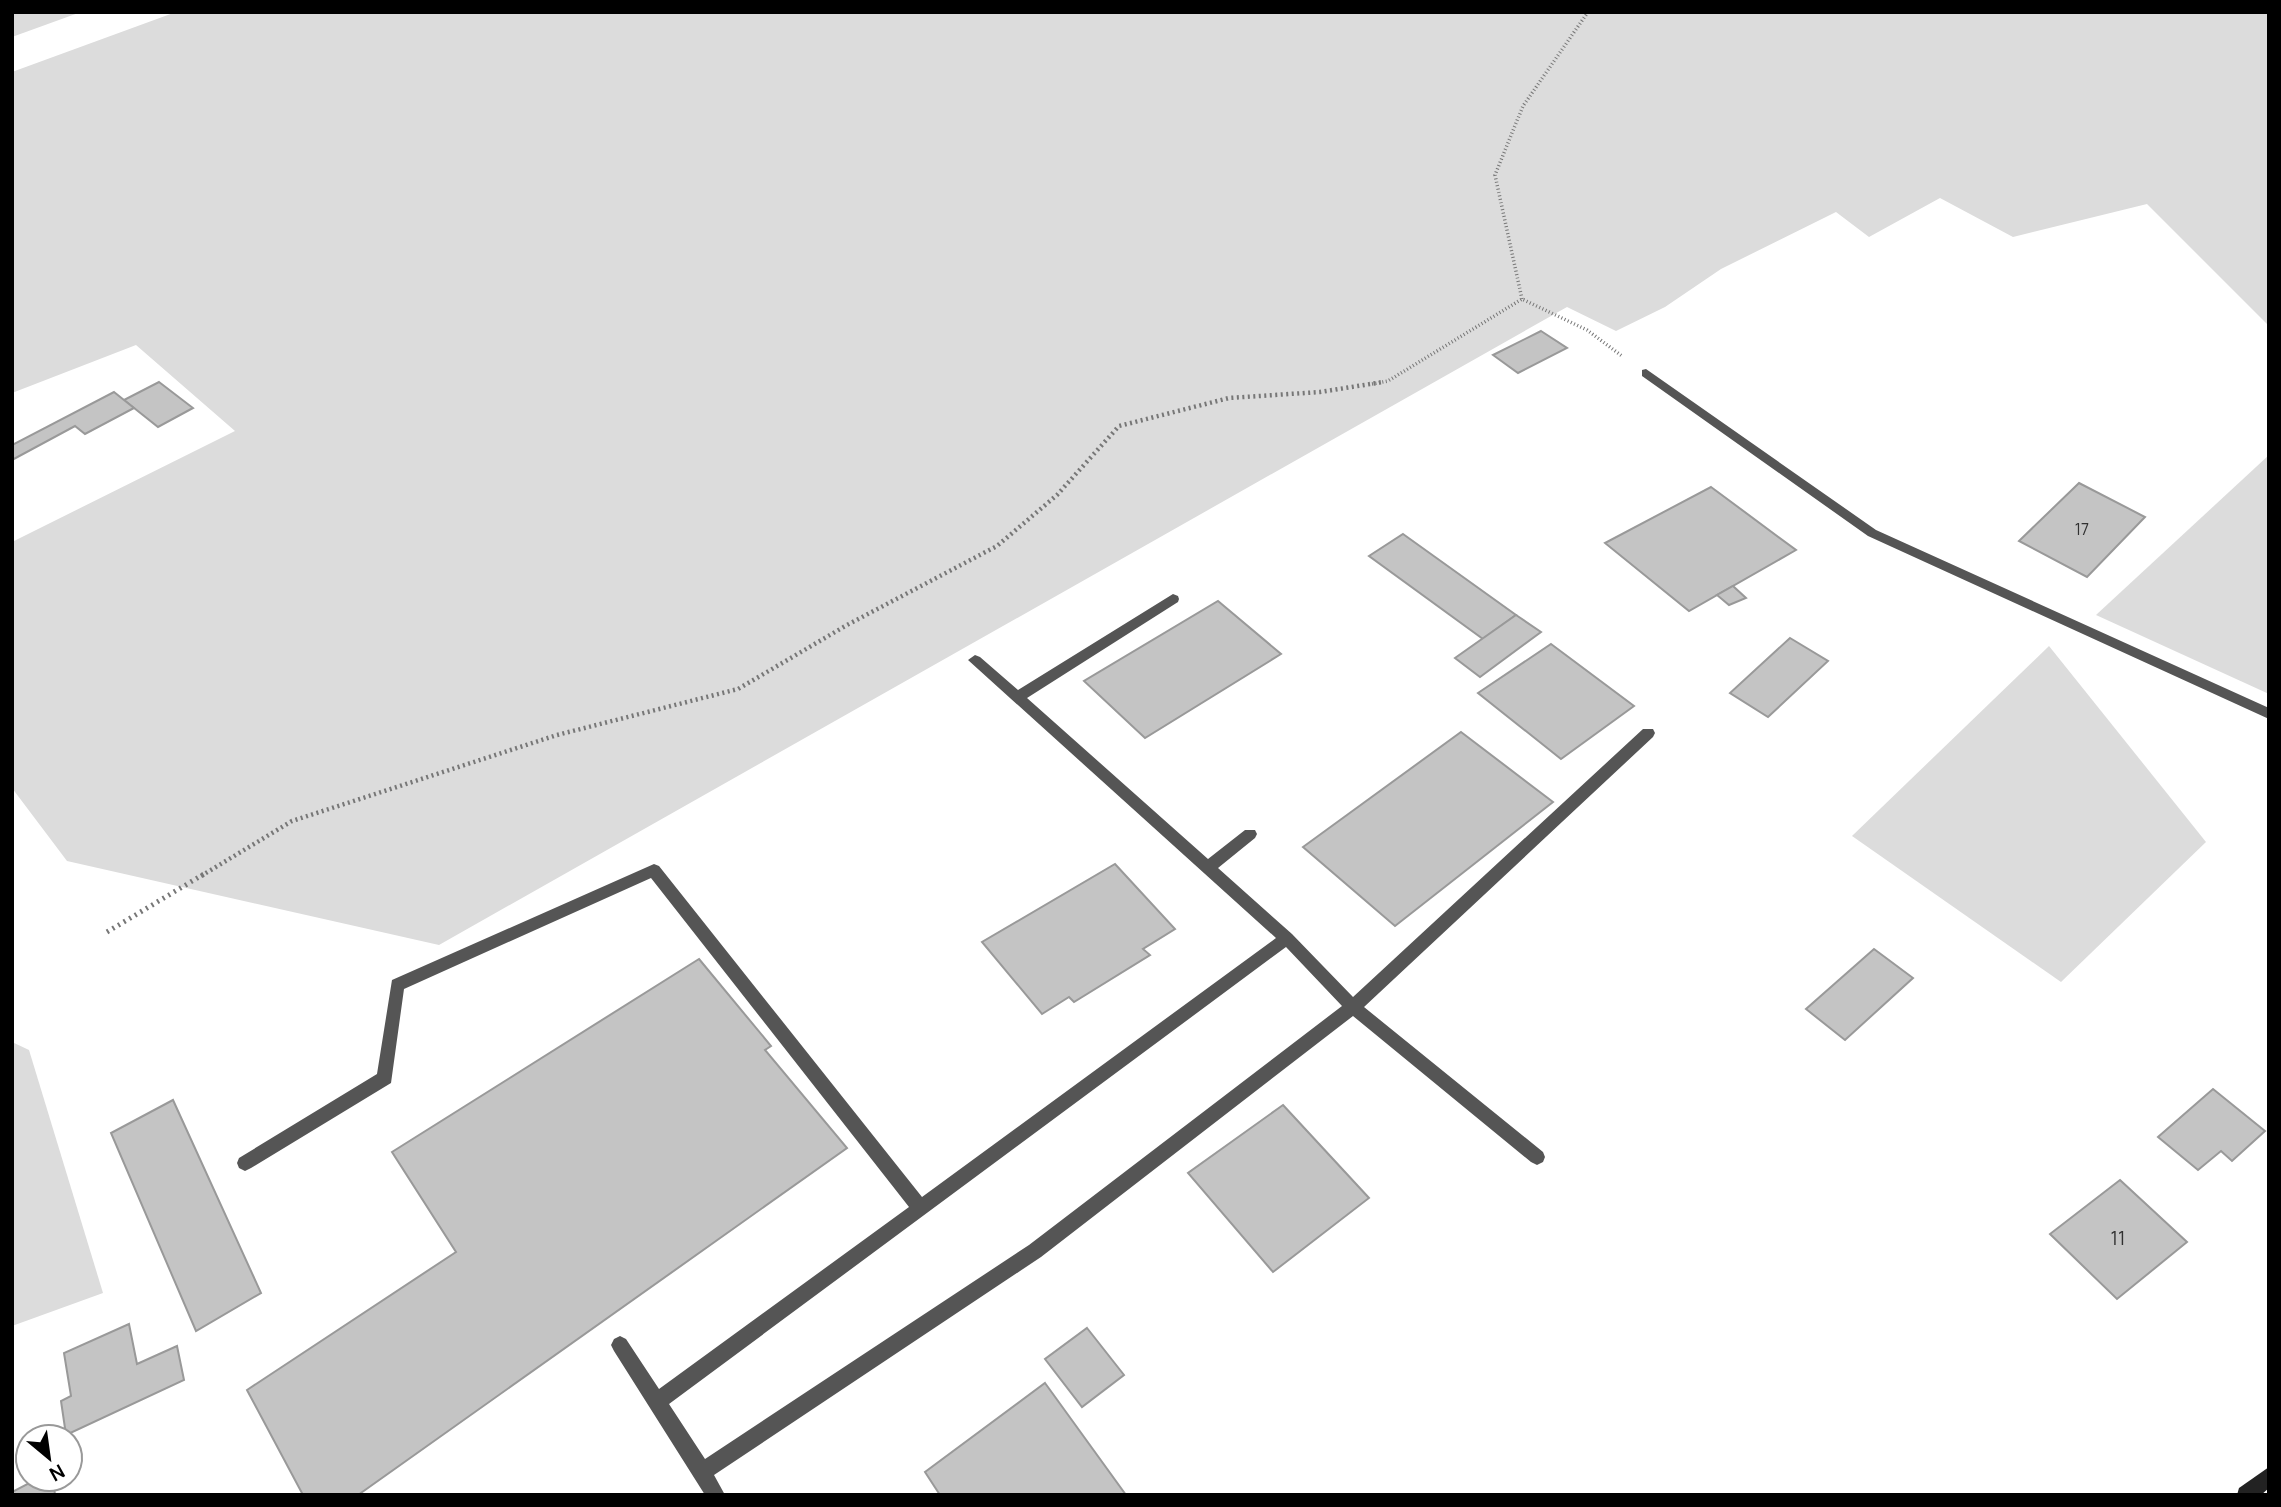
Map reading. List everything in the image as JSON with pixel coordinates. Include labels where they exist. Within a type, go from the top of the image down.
[{"type":"main road","points":[[2246,1495],[2269,1476]]},
{"type":"lane","points":[[1646,373],[1872,533],[2269,714]]},
{"type":"lane","points":[[1018,698],[1173,599]]},
{"type":"lane","points":[[975,660],[1287,938],[1353,1007],[1538,1157]]},
{"type":"lane","points":[[702,1472],[1035,1251],[1353,1007],[1648,733]]},
{"type":"lane","points":[[1208,868],[1250,834]]},
{"type":"lane","points":[[245,1163],[386,1078],[397,985],[654,870],[920,1208]]},
{"type":"lane","points":[[657,1402],[1287,938]]},
{"type":"lane","points":[[620,1345],[716,1495]]},
{"type":"path","points":[[1522,299],[1495,175],[1523,106],[1588,12]]},
{"type":"path","points":[[1522,299],[1587,330],[1646,373]]},
{"type":"path","points":[[107,932],[292,821],[557,735],[738,689],[847,625],[997,546],[1057,495],[1119,426],[1229,398],[1320,392],[1388,381],[1522,299]]},
{"type":"shaded area","points":[[12,12],[81,12],[12,37]]},
{"type":"shaded area","points":[[176,12],[2269,12],[2269,326],[2147,204],[2013,237],[1940,198],[1869,237],[1836,212],[1721,269],[1665,307],[1616,331],[1567,307],[439,945],[67,861],[12,788],[12,542],[235,431],[136,345],[12,393],[12,72]]},
{"type":"shaded area","points":[[2269,455],[2269,694],[2096,615]]},
{"type":"shaded area","points":[[2049,646],[2206,842],[2061,982],[1852,836]]},
{"type":"shaded area","points":[[12,1042],[29,1050],[103,1293],[12,1326]]},
{"type":"building","points":[[1541,331],[1567,348],[1518,373],[1493,355]]},
{"type":"building","points":[[159,382],[193,408],[158,427],[124,400]]},
{"type":"building","points":[[114,392],[134,408],[85,434],[75,426],[12,460],[12,445]]},
{"type":"building","points":[[2079,483],[2145,517],[2087,577],[2019,541]]},
{"type":"building","points":[[1711,487],[1796,550],[1689,611],[1605,543]]},
{"type":"building","points":[[1403,534],[1516,615],[1483,639],[1369,556]]},
{"type":"building","points":[[1733,586],[1746,598],[1729,605],[1717,595]]},
{"type":"building","points":[[1218,601],[1281,654],[1145,738],[1084,681]]},
{"type":"building","points":[[1516,615],[1541,632],[1480,677],[1455,658]]},
{"type":"building","points":[[1790,638],[1828,661],[1768,717],[1730,693]]},
{"type":"building","points":[[1551,644],[1634,706],[1561,759],[1478,693]]},
{"type":"building","points":[[1461,732],[1553,802],[1395,926],[1303,847]]},
{"type":"building","points":[[1115,864],[1175,929],[1143,949],[1150,955],[1074,1002],[1069,997],[1042,1014],[982,942]]},
{"type":"building","points":[[1874,949],[1913,978],[1845,1040],[1806,1009]]},
{"type":"building","points":[[699,959],[771,1046],[765,1050],[847,1148],[358,1495],[303,1495],[247,1390],[456,1252],[392,1152]]},
{"type":"building","points":[[2213,1089],[2265,1131],[2232,1161],[2221,1151],[2198,1170],[2158,1137]]},
{"type":"building","points":[[173,1100],[261,1293],[196,1331],[111,1133]]},
{"type":"building","points":[[1283,1105],[1369,1198],[1273,1272],[1188,1173]]},
{"type":"building","points":[[2120,1180],[2187,1242],[2117,1299],[2050,1234]]},
{"type":"building","points":[[129,1324],[137,1364],[177,1346],[184,1380],[84,1427],[84,1423],[64,1423],[61,1401],[71,1396],[64,1353]]},
{"type":"building","points":[[1087,1328],[1124,1375],[1082,1407],[1045,1359]]},
{"type":"building","points":[[1045,1383],[1126,1495],[940,1495],[925,1472]]},
{"type":"building","points":[[12,1492],[55,1493],[55,1495],[12,1495]]}]
